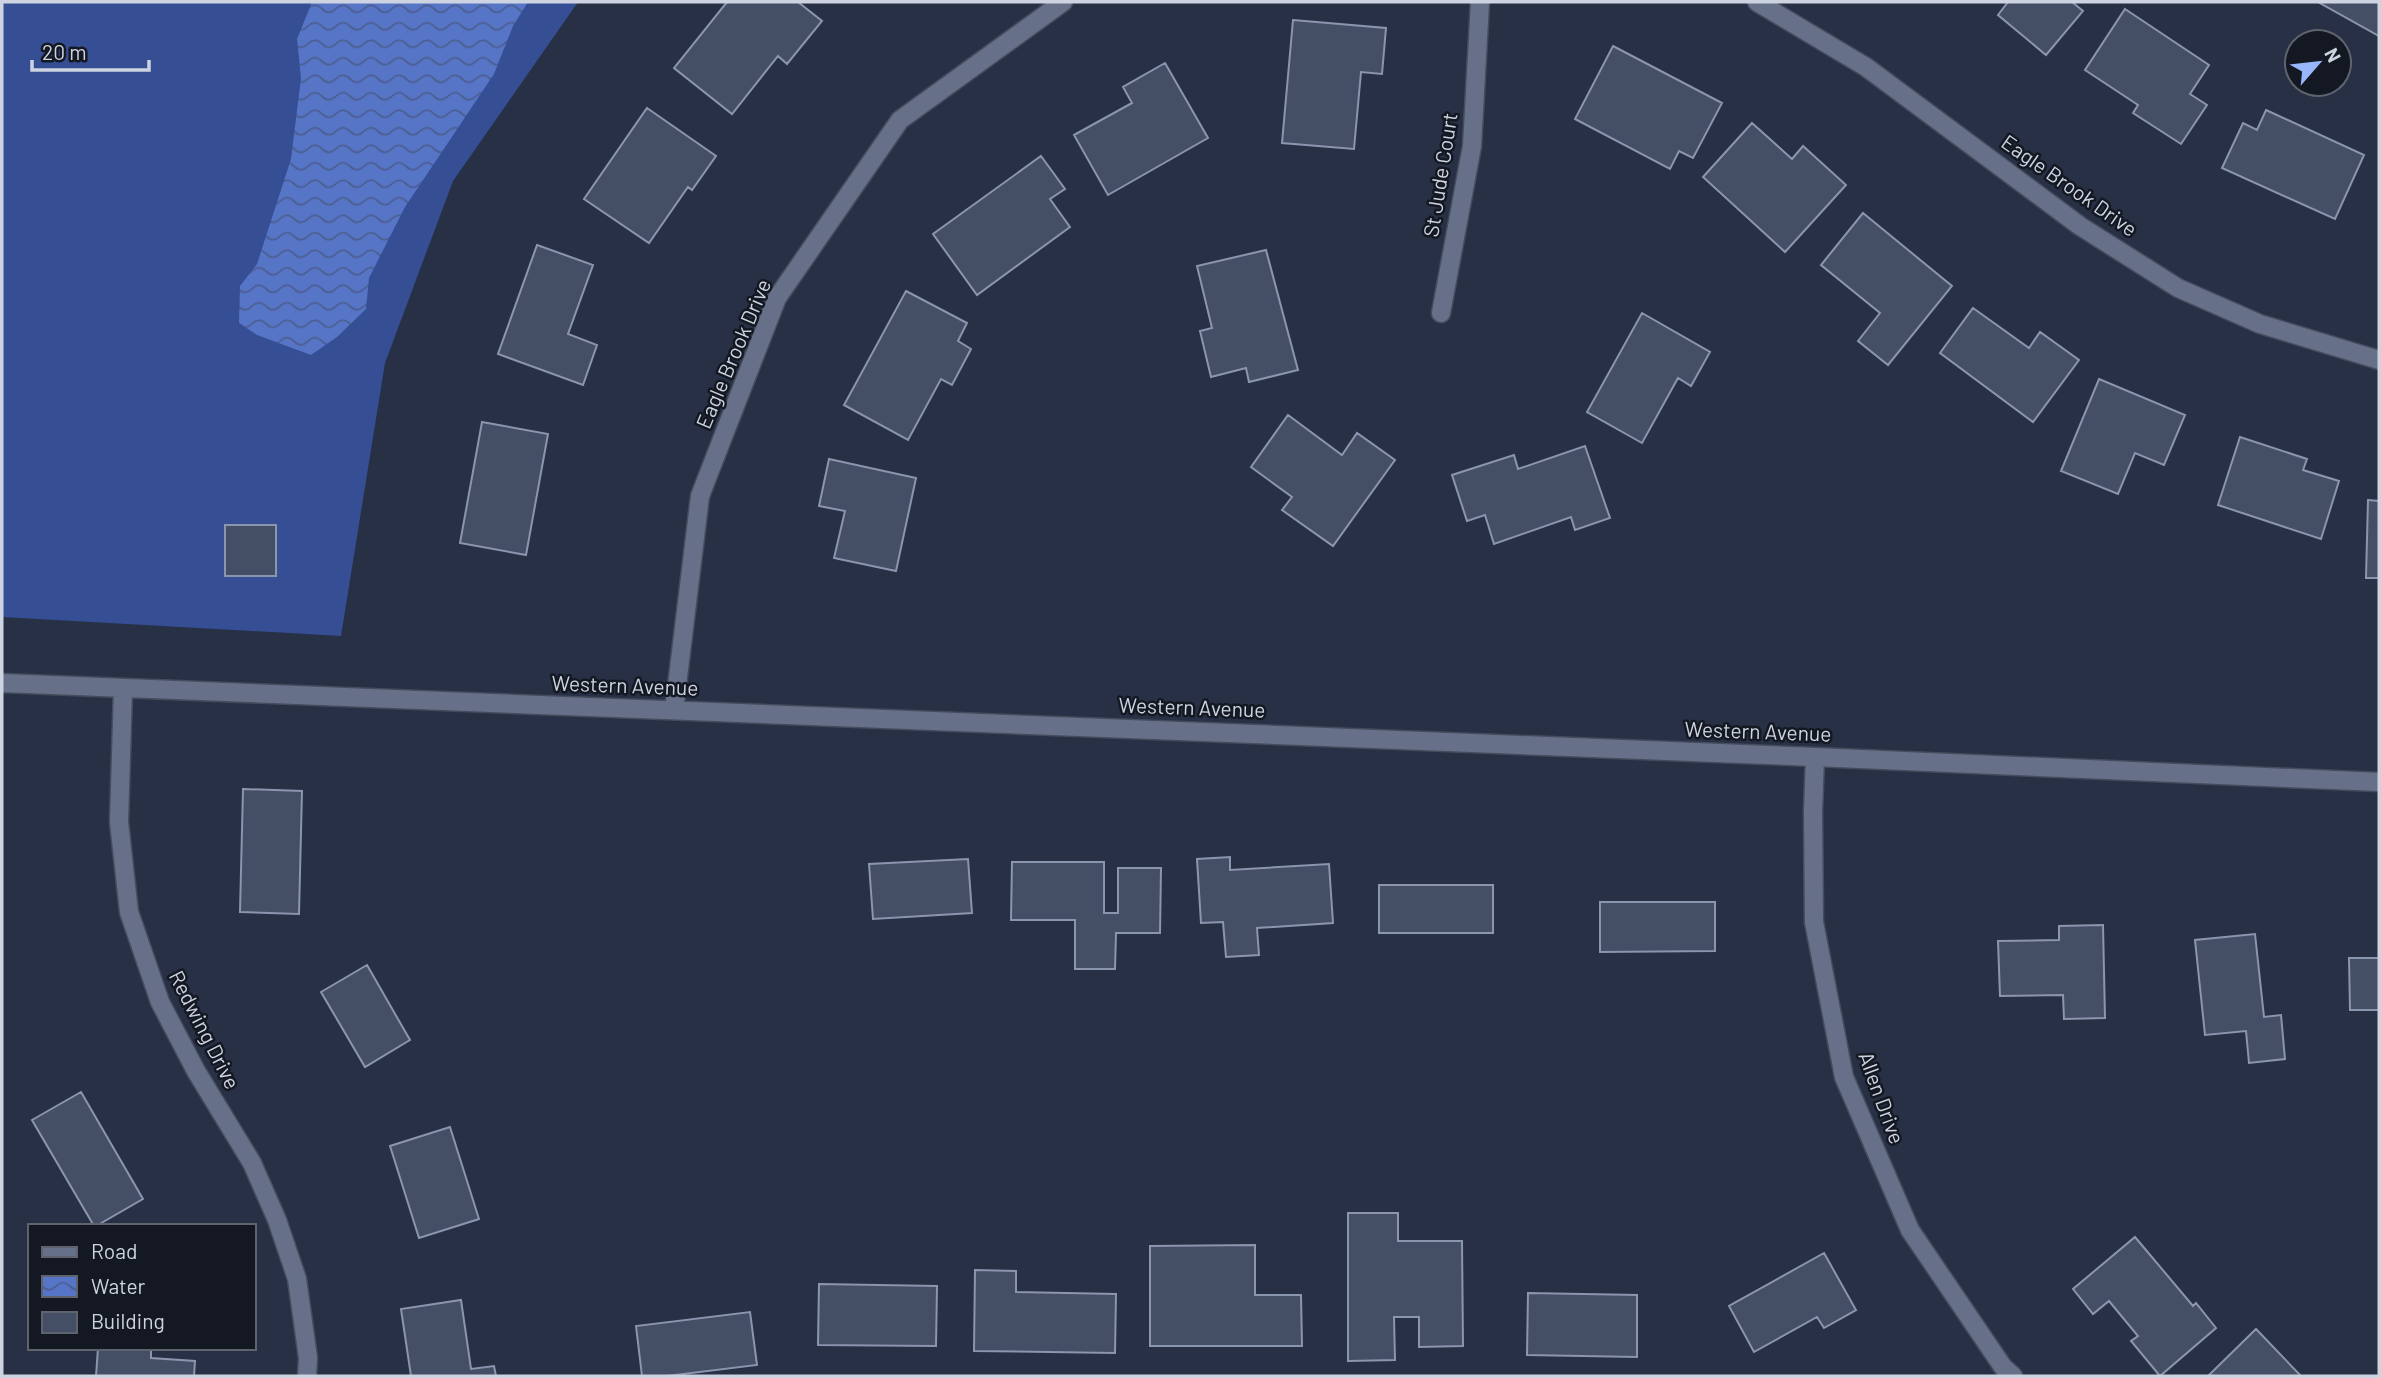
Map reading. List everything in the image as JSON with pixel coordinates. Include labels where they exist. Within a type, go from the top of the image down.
[{"type":"street","name":"Eagle Brook Drive","points":[[674,710],[700,496],[777,298],[900,120],[1063,2]]},
{"type":"street","name":"St Jude Court","points":[[1441,313],[1472,146],[1480,2]]},
{"type":"street","name":"Eagle Brook Drive","points":[[1757,2],[1866,67],[2080,226],[2178,288],[2260,324],[2379,360]]},
{"type":"street","name":"Western Avenue","points":[[2,683],[2379,782]]},
{"type":"street","name":"Redwing Drive","points":[[123,690],[119,822],[129,912],[160,1002],[195,1071],[252,1163],[277,1220],[297,1279],[308,1358],[307,1376]]},
{"type":"street","name":"Allen Drive","points":[[1815,757],[1814,922],[1844,1077],[1910,1230],[2003,1373]]},
{"type":"shaded area","points":[[2,2],[578,2],[453,181],[385,363],[341,636],[2,617]]},
{"type":"water","points":[[312,2],[528,2],[513,26],[494,74],[405,207],[369,278],[366,309],[337,337],[311,355],[257,335],[239,323],[240,286],[257,264],[291,159],[301,78],[297,39]]},
{"type":"building","points":[[727,2],[798,2],[822,21],[787,64],[778,56],[732,114],[674,68]]},
{"type":"building","points":[[2008,2],[2072,2],[2083,11],[2046,55],[1998,15]]},
{"type":"building","points":[[2318,2],[2379,2],[2379,36]]},
{"type":"building","points":[[2125,9],[2209,65],[2190,94],[2207,105],[2181,144],[2133,113],[2138,105],[2085,70]]},
{"type":"building","points":[[1293,20],[1386,28],[1382,74],[1361,72],[1354,149],[1282,143]]},
{"type":"building","points":[[1613,46],[1722,103],[1693,158],[1679,151],[1670,169],[1575,119]]},
{"type":"building","points":[[1165,63],[1208,138],[1108,195],[1074,135],[1132,103],[1123,87]]},
{"type":"building","points":[[647,108],[716,156],[692,190],[688,187],[649,243],[584,199]]},
{"type":"building","points":[[2266,110],[2364,155],[2335,219],[2222,168],[2243,123],[2257,130]]},
{"type":"building","points":[[1752,123],[1792,159],[1803,146],[1846,185],[1785,252],[1703,177]]},
{"type":"building","points":[[1041,156],[1065,189],[1050,199],[1070,227],[977,295],[933,234]]},
{"type":"building","points":[[1863,213],[1952,286],[1888,365],[1858,341],[1880,313],[1821,265]]},
{"type":"building","points":[[537,245],[593,265],[568,334],[597,345],[583,385],[498,354]]},
{"type":"building","points":[[1266,250],[1298,370],[1249,382],[1246,368],[1211,377],[1200,331],[1212,328],[1197,266]]},
{"type":"building","points":[[906,291],[967,323],[958,341],[971,349],[952,385],[941,379],[908,440],[844,405]]},
{"type":"building","points":[[1973,308],[2029,348],[2040,332],[2079,360],[2033,422],[1940,353]]},
{"type":"building","points":[[1642,313],[1710,352],[1691,386],[1678,378],[1642,443],[1587,412]]},
{"type":"building","points":[[2099,379],[2185,415],[2164,465],[2135,453],[2118,494],[2061,471]]},
{"type":"building","points":[[1288,415],[1342,455],[1357,433],[1395,460],[1333,546],[1282,510],[1292,497],[1251,467]]},
{"type":"building","points":[[482,422],[548,434],[526,555],[460,543]]},
{"type":"building","points":[[2240,437],[2307,459],[2303,470],[2339,481],[2321,539],[2218,505]]},
{"type":"building","points":[[1585,446],[1610,518],[1575,530],[1571,517],[1494,544],[1485,515],[1467,521],[1452,475],[1514,455],[1518,469]]},
{"type":"building","points":[[829,459],[916,478],[896,571],[834,558],[845,511],[819,506]]},
{"type":"building","points":[[2368,500],[2379,501],[2379,578],[2366,578]]},
{"type":"building","points":[[225,525],[276,525],[276,576],[225,576]]},
{"type":"building","points":[[243,789],[302,791],[299,914],[240,912]]},
{"type":"building","points":[[1230,857],[1230,870],[1329,864],[1333,923],[1257,928],[1259,955],[1226,957],[1223,922],[1201,923],[1197,859]]},
{"type":"building","points":[[968,859],[972,913],[873,919],[869,864]]},
{"type":"building","points":[[1012,862],[1104,862],[1104,913],[1118,913],[1118,868],[1161,868],[1160,933],[1116,933],[1115,969],[1075,969],[1075,920],[1011,920]]},
{"type":"building","points":[[1379,885],[1493,885],[1493,933],[1379,933]]},
{"type":"building","points":[[1600,902],[1715,902],[1715,951],[1600,952]]},
{"type":"building","points":[[2103,925],[2105,1018],[2064,1019],[2063,995],[2000,996],[1998,941],[2059,940],[2059,926]]},
{"type":"building","points":[[2255,934],[2264,1017],[2281,1015],[2285,1059],[2249,1063],[2246,1031],[2205,1035],[2195,940]]},
{"type":"building","points":[[2349,958],[2379,958],[2379,1010],[2350,1010]]},
{"type":"building","points":[[367,965],[410,1040],[365,1067],[321,992]]},
{"type":"building","points":[[81,1092],[143,1199],[99,1224],[93,1224],[32,1120]]},
{"type":"building","points":[[450,1127],[479,1219],[419,1238],[390,1146]]},
{"type":"building","points":[[1348,1213],[1398,1213],[1398,1241],[1462,1241],[1463,1346],[1419,1347],[1419,1317],[1394,1317],[1395,1360],[1348,1361]]},
{"type":"building","points":[[2135,1237],[2193,1306],[2196,1303],[2216,1328],[2160,1376],[2131,1341],[2138,1336],[2109,1301],[2093,1314],[2073,1289]]},
{"type":"building","points":[[1255,1245],[1255,1295],[1301,1295],[1302,1346],[1150,1346],[1150,1246]]},
{"type":"building","points":[[1824,1253],[1856,1310],[1824,1328],[1817,1317],[1754,1352],[1729,1306]]},
{"type":"building","points":[[975,1270],[1016,1271],[1016,1292],[1116,1294],[1115,1353],[974,1351]]},
{"type":"building","points":[[819,1284],[937,1286],[936,1346],[818,1345]]},
{"type":"building","points":[[1528,1293],[1637,1295],[1637,1357],[1527,1355]]},
{"type":"building","points":[[461,1300],[471,1369],[494,1366],[496,1376],[411,1376],[401,1309]]},
{"type":"building","points":[[750,1312],[757,1365],[667,1376],[642,1376],[636,1326]]},
{"type":"building","points":[[2256,1329],[2301,1376],[2208,1376]]},
{"type":"building","points":[[98,1350],[151,1350],[151,1358],[195,1361],[194,1376],[96,1376]]}]
